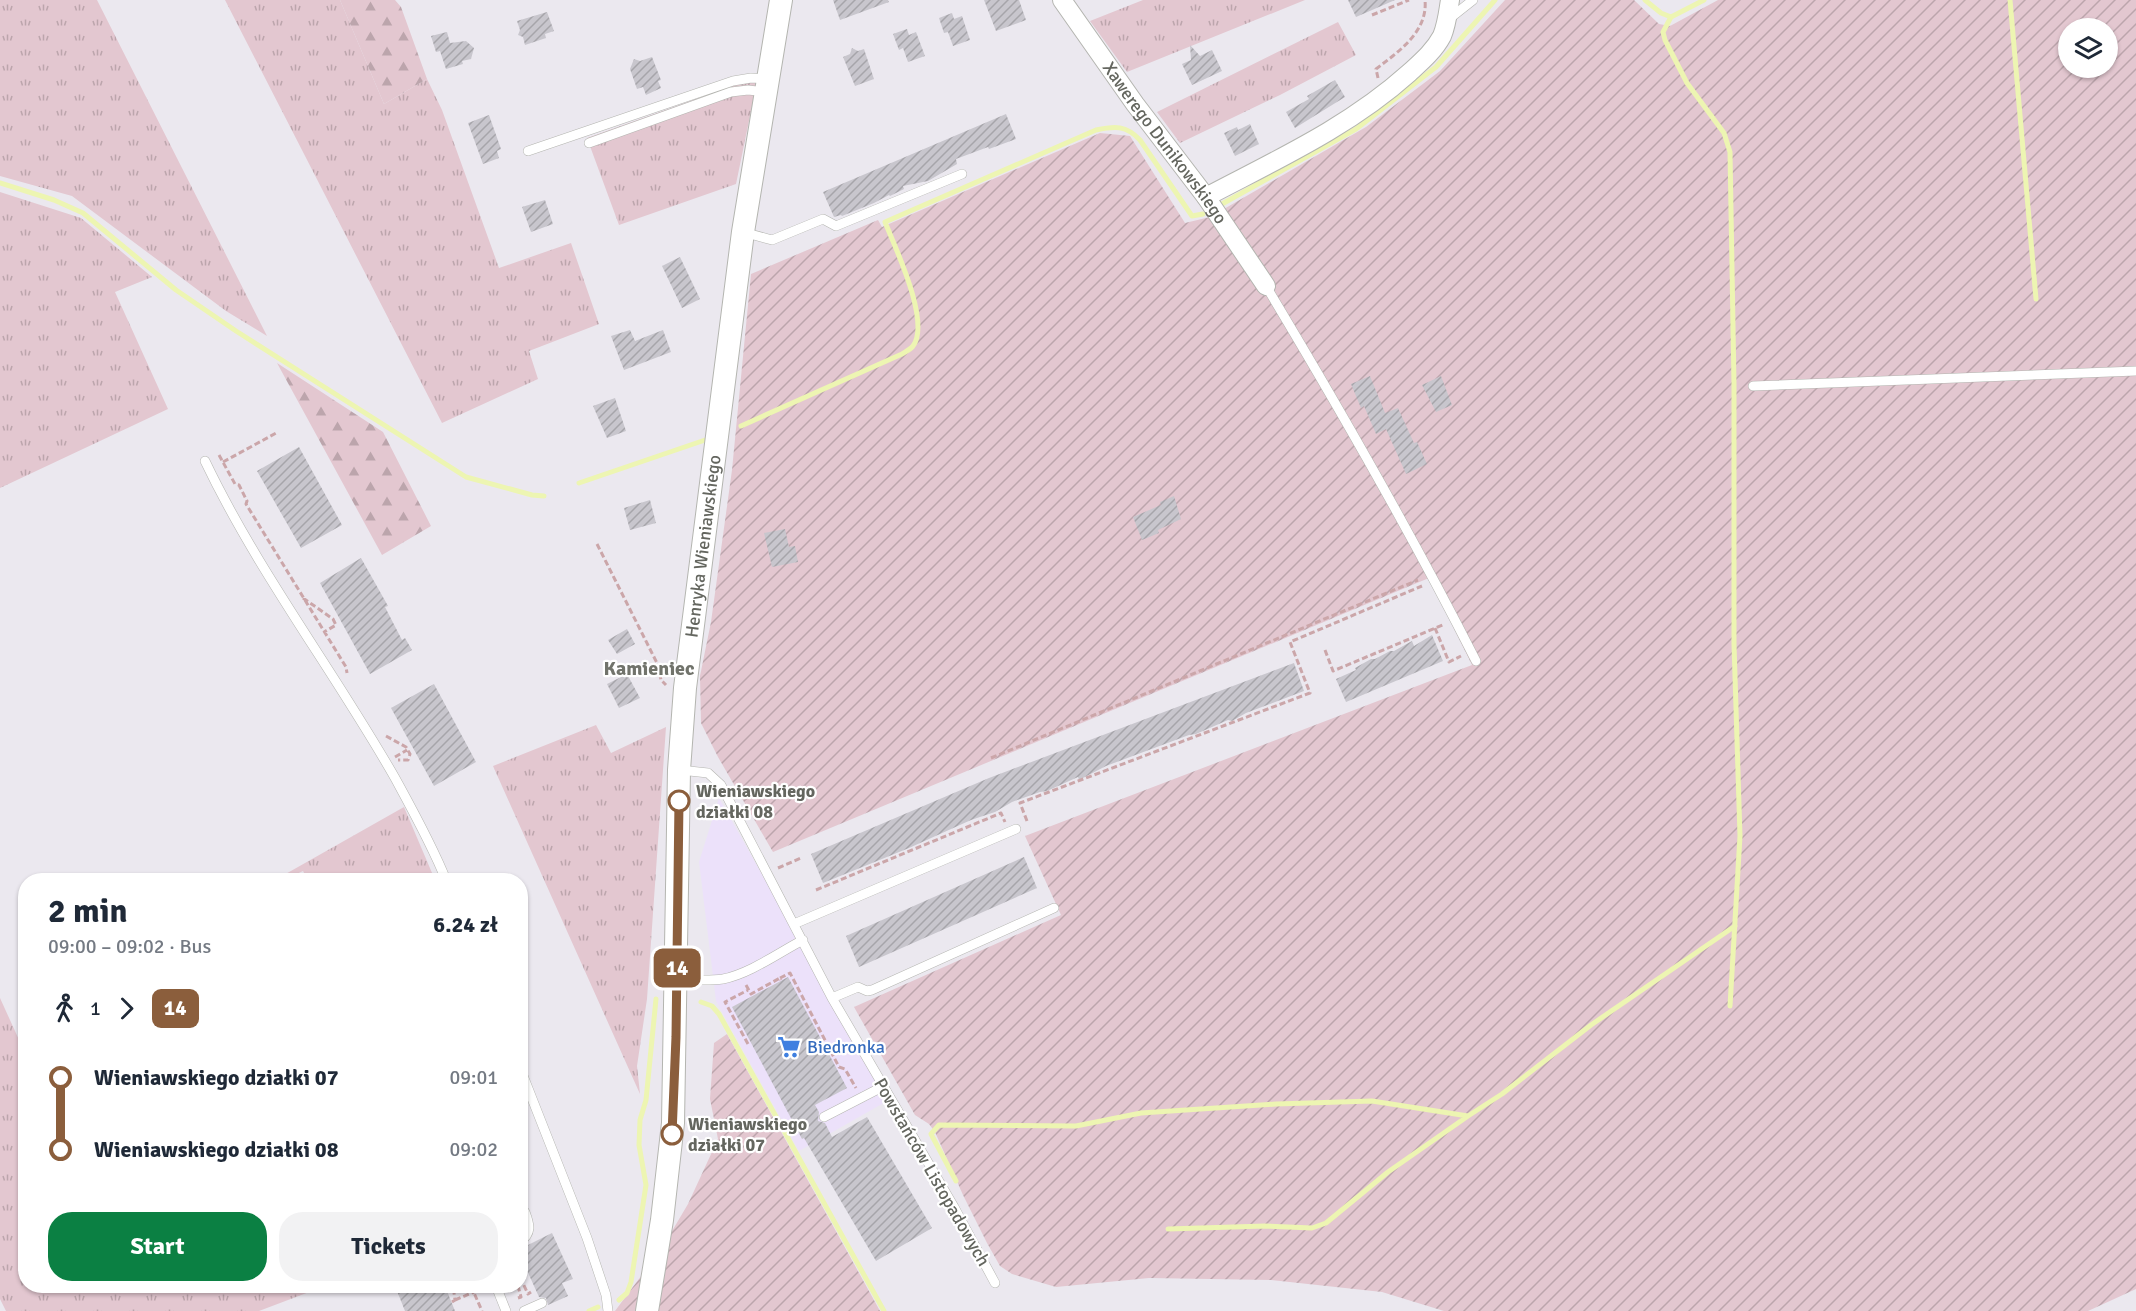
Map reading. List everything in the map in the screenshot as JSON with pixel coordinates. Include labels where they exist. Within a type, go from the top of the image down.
[{"type":"street","name":"Henryka Wieniawskiego","points":[[647,1311],[662,1221],[673,1123],[679,770],[685,688],[743,232],[781,0]]},
{"type":"street","name":"Xawerego Dunikowskiego","points":[[1062,0],[1135,104],[1206,197],[1266,286]]},
{"type":"street","points":[[1206,197],[1341,125],[1370,105],[1430,54],[1442,36],[1450,0]]},
{"type":"lane","points":[[1447,21],[1473,0]]},
{"type":"lane","points":[[528,151],[733,81],[751,78],[767,86]]},
{"type":"lane","points":[[588,144],[731,92],[767,86]]},
{"type":"lane","points":[[743,232],[772,240],[823,219],[836,226],[962,174]]},
{"type":"lane","points":[[1266,286],[1320,376],[1433,577],[1473,657]]},
{"type":"lane","points":[[1753,386],[2136,371]]},
{"type":"lane","points":[[205,461],[242,533],[380,753],[412,809],[443,873]]},
{"type":"lane","name":"Powstańców Listopadowych","points":[[679,770],[698,770],[708,773],[722,785],[831,998],[884,1086],[995,1283]]},
{"type":"lane","points":[[794,924],[1013,831]]},
{"type":"lane","points":[[831,998],[858,987],[867,991],[873,990],[1054,908]]},
{"type":"lane","points":[[677,980],[731,977],[803,940]]},
{"type":"lane","points":[[825,1117],[884,1086]]},
{"type":"lane","points":[[528,1088],[587,1238],[606,1295],[608,1311]]},
{"type":"lane","points":[[499,1293],[506,1311]]},
{"type":"lane","points":[[524,1311],[542,1303]]},
{"type":"path","points":[[1372,15],[1409,0]]},
{"type":"path","points":[[1380,86],[1376,69],[1403,47],[1416,32],[1424,15],[1425,0]]},
{"type":"path","points":[[223,462],[278,432]]},
{"type":"path","points":[[597,544],[658,665],[662,680],[669,687],[685,688]]},
{"type":"path","points":[[991,758],[1433,577]]},
{"type":"path","points":[[1027,823],[1020,803],[1310,693],[1290,642],[1433,577]]},
{"type":"path","points":[[302,597],[333,619],[336,625],[324,632]]},
{"type":"path","points":[[1325,650],[1333,671],[1455,620]]},
{"type":"path","points":[[1435,628],[1449,662],[1473,657]]},
{"type":"path","points":[[379,733],[406,747],[410,756],[408,760],[401,761],[393,758]]},
{"type":"path","points":[[401,753],[408,750]]},
{"type":"path","points":[[816,890],[1001,813],[1013,831]]},
{"type":"path","points":[[767,873],[801,858]]},
{"type":"path","points":[[780,978],[790,973],[839,1067],[845,1069],[861,1098]]},
{"type":"path","points":[[748,990],[725,1002],[748,1044]]},
{"type":"path","points":[[528,1293],[536,1290]]},
{"type":"path","points":[[453,1293],[453,1301],[472,1293]]},
{"type":"path","points":[[474,1293],[482,1311]]},
{"type":"shaded area","points":[[719,798],[889,1100],[799,1151],[716,1001],[699,862]]},
{"type":"green space","points":[[0,0],[97,0],[267,336],[226,311],[72,196],[0,176]]},
{"type":"green space","points":[[225,0],[340,0],[384,104],[427,79],[442,110],[499,268],[571,243],[599,324],[529,351],[538,379],[442,423]]},
{"type":"green space","points":[[340,0],[395,0],[401,7],[427,79],[384,104]]},
{"type":"green space","points":[[1143,0],[1305,0],[1127,72],[1090,21]]},
{"type":"green space","points":[[1505,0],[1634,0],[1659,24],[1670,26],[1718,0],[2136,0],[2136,1289],[2088,1311],[1444,1311],[1382,1292],[1271,1280],[1149,1278],[1056,1287],[1012,1274],[1000,1266],[963,1195],[935,1132],[929,1124],[915,1115],[854,1007],[1061,915],[1025,836],[1472,665],[1429,578],[773,852],[701,723],[700,676],[711,622],[732,470],[751,274],[878,220],[882,227],[1100,133],[1130,136],[1185,223],[1210,217],[1366,127],[1440,71]]},
{"type":"green space","points":[[1338,22],[1356,55],[1280,95],[1180,143],[1157,112]]},
{"type":"green space","points":[[758,77],[736,184],[619,225],[587,138]]},
{"type":"green space","points":[[0,192],[81,218],[152,277],[115,292],[168,409],[0,488]]},
{"type":"green space","points":[[277,363],[383,432],[431,526],[382,555]]},
{"type":"green space","points":[[596,725],[611,753],[666,727],[647,999],[637,1066],[640,1094],[493,766]]},
{"type":"green space","points":[[404,807],[432,873],[304,873],[303,871],[287,873]]},
{"type":"green space","points":[[0,998],[18,1038],[18,1293],[307,1293],[259,1311],[6,1311],[0,1299]]},
{"type":"green space","points":[[727,1034],[880,1311],[615,1311],[662,1248],[688,1204],[718,1139],[710,1099],[714,1043]]},
{"type":"building","points":[[833,0],[888,0],[889,2],[840,20]]},
{"type":"building","points":[[984,0],[1019,0],[1026,20],[996,31]]},
{"type":"building","points":[[1348,0],[1395,0],[1356,17]]},
{"type":"building","points":[[547,12],[554,31],[545,34],[546,38],[525,45],[523,37],[518,35],[520,30],[517,21]]},
{"type":"building","points":[[952,13],[954,19],[962,16],[970,40],[953,46],[948,32],[944,33],[939,18]]},
{"type":"building","points":[[907,29],[909,35],[916,32],[925,56],[908,62],[903,48],[899,50],[893,34]]},
{"type":"building","points":[[447,32],[450,43],[466,41],[474,48],[471,59],[446,69],[440,51],[436,52],[431,36]]},
{"type":"building","points":[[1190,45],[1200,56],[1212,50],[1222,71],[1192,85],[1182,64],[1191,60]]},
{"type":"building","points":[[852,48],[858,51],[864,49],[874,79],[855,86],[843,57],[850,54]]},
{"type":"building","points":[[652,57],[661,80],[658,81],[661,88],[646,95],[643,87],[637,89],[630,69],[634,59],[640,61]]},
{"type":"building","points":[[1335,80],[1345,97],[1295,128],[1286,112],[1309,99],[1307,96]]},
{"type":"building","points":[[1006,114],[1016,139],[956,159],[957,164],[928,181],[903,186],[904,189],[890,196],[842,216],[834,217],[823,192]]},
{"type":"building","points":[[489,115],[501,149],[497,151],[499,158],[483,164],[468,123]]},
{"type":"building","points":[[1250,124],[1259,144],[1235,156],[1224,133]]},
{"type":"building","points":[[545,200],[553,224],[531,232],[522,207]]},
{"type":"building","points":[[680,257],[700,299],[682,308],[662,266]]},
{"type":"building","points":[[630,330],[635,341],[663,330],[671,352],[624,370],[611,336]]},
{"type":"building","points":[[1370,376],[1385,413],[1398,408],[1414,443],[1417,442],[1427,464],[1406,474],[1386,429],[1376,434],[1351,384]]},
{"type":"building","points":[[1441,376],[1452,405],[1436,412],[1422,385]]},
{"type":"building","points":[[615,398],[626,431],[607,438],[593,406]]},
{"type":"building","points":[[299,447],[342,525],[301,548],[257,471]]},
{"type":"building","points":[[1174,496],[1181,519],[1158,530],[1159,533],[1142,540],[1133,517],[1161,505],[1160,502]]},
{"type":"building","points":[[650,500],[656,523],[630,530],[624,508]]},
{"type":"building","points":[[785,529],[789,547],[795,546],[798,562],[772,567],[764,533]]},
{"type":"building","points":[[361,558],[388,606],[385,607],[402,640],[405,638],[412,650],[370,674],[320,583]]},
{"type":"building","points":[[627,629],[635,644],[617,654],[608,640]]},
{"type":"building","points":[[1432,635],[1443,661],[1346,702],[1336,679],[1356,670],[1355,668],[1371,659],[1394,651],[1412,641],[1414,646]]},
{"type":"building","points":[[1294,663],[1304,691],[1246,713],[1232,721],[1228,720],[1196,734],[1106,766],[1079,780],[1078,777],[1047,791],[1012,802],[995,812],[823,883],[811,854],[989,778]]},
{"type":"building","points":[[627,674],[640,698],[619,708],[607,684]]},
{"type":"building","points":[[434,684],[476,762],[434,786],[391,708]]},
{"type":"building","points":[[1024,857],[1037,888],[859,967],[846,936]]},
{"type":"building","points":[[788,977],[847,1088],[815,1105],[819,1112],[818,1121],[825,1123],[832,1137],[867,1117],[932,1228],[876,1261],[804,1138],[802,1139],[732,1007]]},
{"type":"building","points":[[552,1233],[573,1279],[562,1283],[568,1296],[548,1305],[546,1298],[539,1297],[528,1273],[528,1245]]},
{"type":"building","points":[[398,1293],[448,1293],[455,1311],[405,1311]]},
{"type":"waterway","points":[[1222,204],[1356,129],[1436,67],[1495,0]]},
{"type":"waterway","points":[[1645,0],[1661,13],[1671,17],[1704,0]]},
{"type":"waterway","points":[[2010,0],[2036,299]]},
{"type":"waterway","points":[[1671,17],[1663,32],[1665,40],[1687,83],[1724,133],[1730,152],[1734,384],[1734,644],[1740,836],[1730,1006]]},
{"type":"waterway","points":[[741,426],[902,354],[913,346],[917,335],[918,320],[915,303],[885,222],[1096,130],[1115,127],[1125,129],[1140,140],[1192,216],[1203,214]]},
{"type":"waterway","points":[[0,183],[54,200],[83,213],[176,290],[236,331],[466,477],[532,495],[544,496]]},
{"type":"waterway","points":[[579,483],[711,438]]},
{"type":"waterway","points":[[956,1181],[931,1134],[939,1125],[1076,1126],[1141,1113],[1276,1104],[1372,1101],[1468,1116],[1502,1094],[1591,1025],[1735,926]]},
{"type":"waterway","points":[[619,1300],[627,1293],[631,1282],[646,1185],[639,1145],[640,1120],[646,1100],[656,999]]},
{"type":"waterway","points":[[701,1002],[712,1006],[719,1014],[884,1311]]},
{"type":"waterway","points":[[1168,1229],[1265,1226],[1312,1228],[1326,1223],[1388,1172],[1468,1116]]},
{"type":"waterway","points":[[589,1311],[598,1307]]},
{"type":"bus line","name":"14","points":[[672,1134],[676,1037],[679,801]]},
{"type":"place","name":"Wieniawskiego działki 08","points":[[679,801]]},
{"type":"place","name":"Biedronka","points":[[789,1047]]},
{"type":"place","name":"Wieniawskiego działki 07","points":[[672,1134]]},
{"type":"district","name":"Kamieniec","points":[[649,668]]}]
